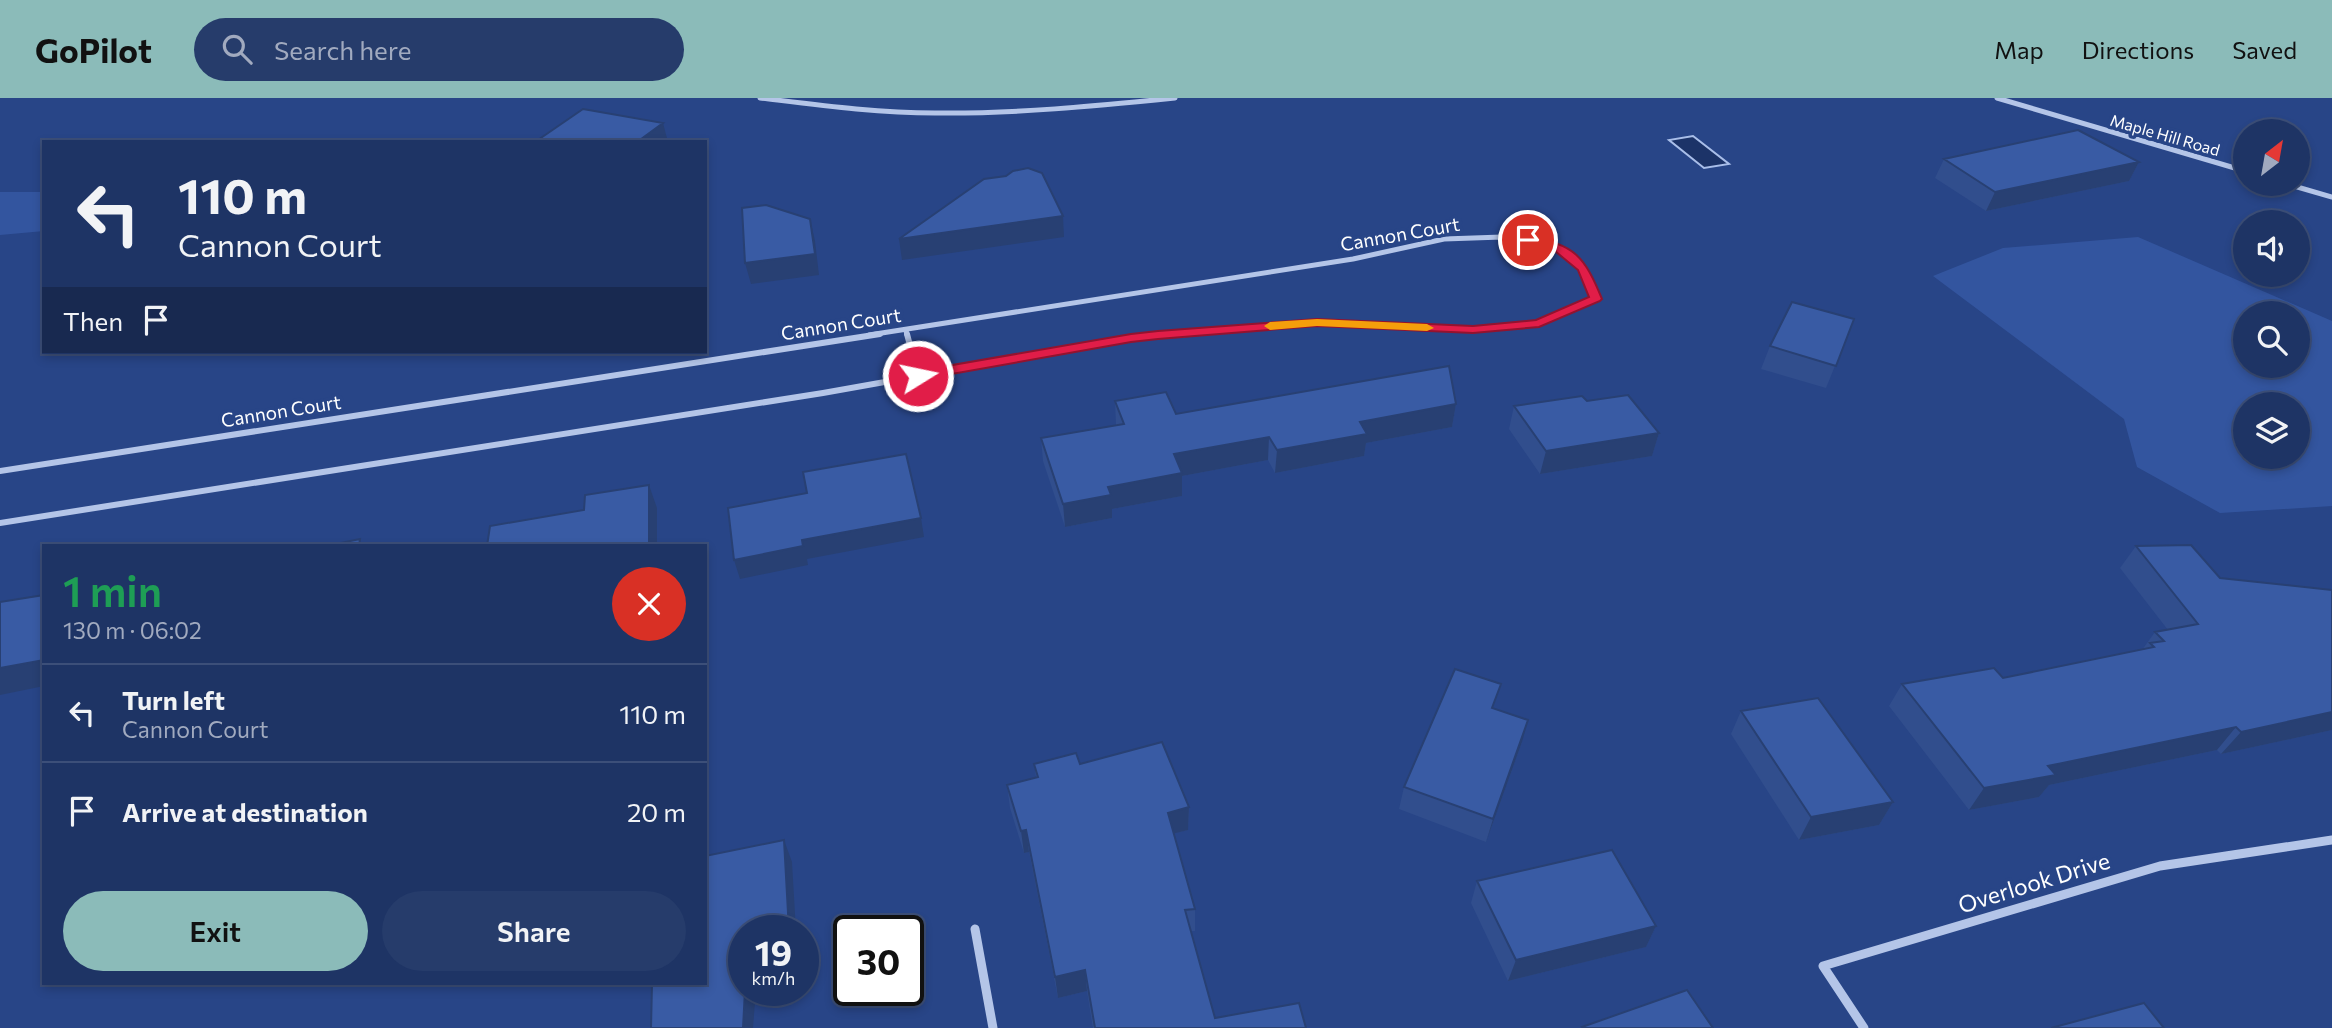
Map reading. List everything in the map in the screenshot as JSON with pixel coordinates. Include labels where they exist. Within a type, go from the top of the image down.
[{"type":"street","points":[[760,98],[821,106],[933,113],[1055,110],[1175,98]]},
{"type":"street","name":"Maple Hill Road","points":[[1997,98],[2233,167]]},
{"type":"street","points":[[2310,191],[2332,197]]},
{"type":"street","name":"Cannon Court","points":[[0,471],[1353,259],[1444,239],[1502,237],[1554,244],[1583,268],[1596,299],[1539,324],[1473,330],[1317,323],[1131,338],[713,411],[0,523]]},
{"type":"street","points":[[906,330],[918,376]]},
{"type":"street","name":"Overlook Drive","points":[[1864,1028],[1823,966],[2160,866],[2332,840]]},
{"type":"street","points":[[975,929],[993,1028]]},
{"type":"shaded area","points":[[1693,136],[1729,164],[1704,168],[1669,140]]},
{"type":"shaded area","points":[[0,192],[42,192],[42,231],[0,235]]},
{"type":"shaded area","points":[[2138,237],[2233,278],[2233,287],[2253,287],[2286,301],[2233,301],[2233,378],[2310,378],[2310,311],[2332,321],[2332,506],[2220,513],[2137,467],[2124,419],[1933,276],[2003,248]]},
{"type":"building","points":[[583,109],[663,123],[640,140],[538,140]]},
{"type":"building","points":[[2078,130],[2139,162],[1995,192],[1944,159]]},
{"type":"building","points":[[1028,168],[1042,173],[1063,216],[899,239],[984,179],[1006,176],[1013,171]]},
{"type":"building","points":[[766,205],[810,219],[815,254],[745,263],[742,208]]},
{"type":"building","points":[[1792,302],[1854,319],[1836,366],[1770,346]]},
{"type":"building","points":[[1449,366],[1456,404],[1360,422],[1367,434],[1277,450],[1269,437],[1174,454],[1182,473],[1108,487],[1111,495],[1063,504],[1041,438],[1124,424],[1115,401],[1166,392],[1176,414]]},
{"type":"building","points":[[1628,395],[1659,433],[1546,451],[1514,406],[1582,396],[1587,401]]},
{"type":"building","points":[[906,454],[921,518],[802,540],[803,546],[734,560],[728,508],[807,493],[803,472]]},
{"type":"building","points":[[649,485],[649,544],[487,544],[490,526],[584,510],[585,495]]},
{"type":"building","points":[[360,539],[359,544],[336,544]]},
{"type":"building","points":[[2191,545],[2220,578],[2332,590],[2332,712],[2241,732],[2236,727],[2048,766],[2056,775],[1984,788],[1902,684],[1994,668],[2003,678],[2154,647],[2150,643],[2164,641],[2155,632],[2198,624],[2136,546]]},
{"type":"building","points":[[42,595],[42,660],[0,668],[0,602]]},
{"type":"building","points":[[1455,669],[1501,684],[1492,708],[1528,720],[1493,819],[1404,787]]},
{"type":"building","points":[[1818,698],[1893,802],[1811,817],[1741,711]]},
{"type":"building","points":[[1162,742],[1189,807],[1168,813],[1195,909],[1185,910],[1215,1018],[1299,1003],[1306,1028],[1095,1028],[1085,970],[1055,977],[1026,830],[1021,831],[1007,785],[1038,777],[1034,764],[1076,753],[1080,764]]},
{"type":"building","points":[[784,840],[788,915],[728,915],[728,1006],[744,1006],[743,1028],[651,1028],[652,985],[707,985],[707,856]]},
{"type":"building","points":[[1612,850],[1656,926],[1516,960],[1477,881]]},
{"type":"building","points":[[1687,990],[1713,1028],[1582,1027]]},
{"type":"building","points":[[2144,1003],[2164,1028],[2051,1028]]},
{"type":"slow traffic","points":[[1270,326],[1317,323],[1427,328]]},
{"type":"route","points":[[918,376],[1158,335],[1317,323],[1473,330],[1539,324],[1596,299],[1583,268],[1554,244],[1528,240]]}]
